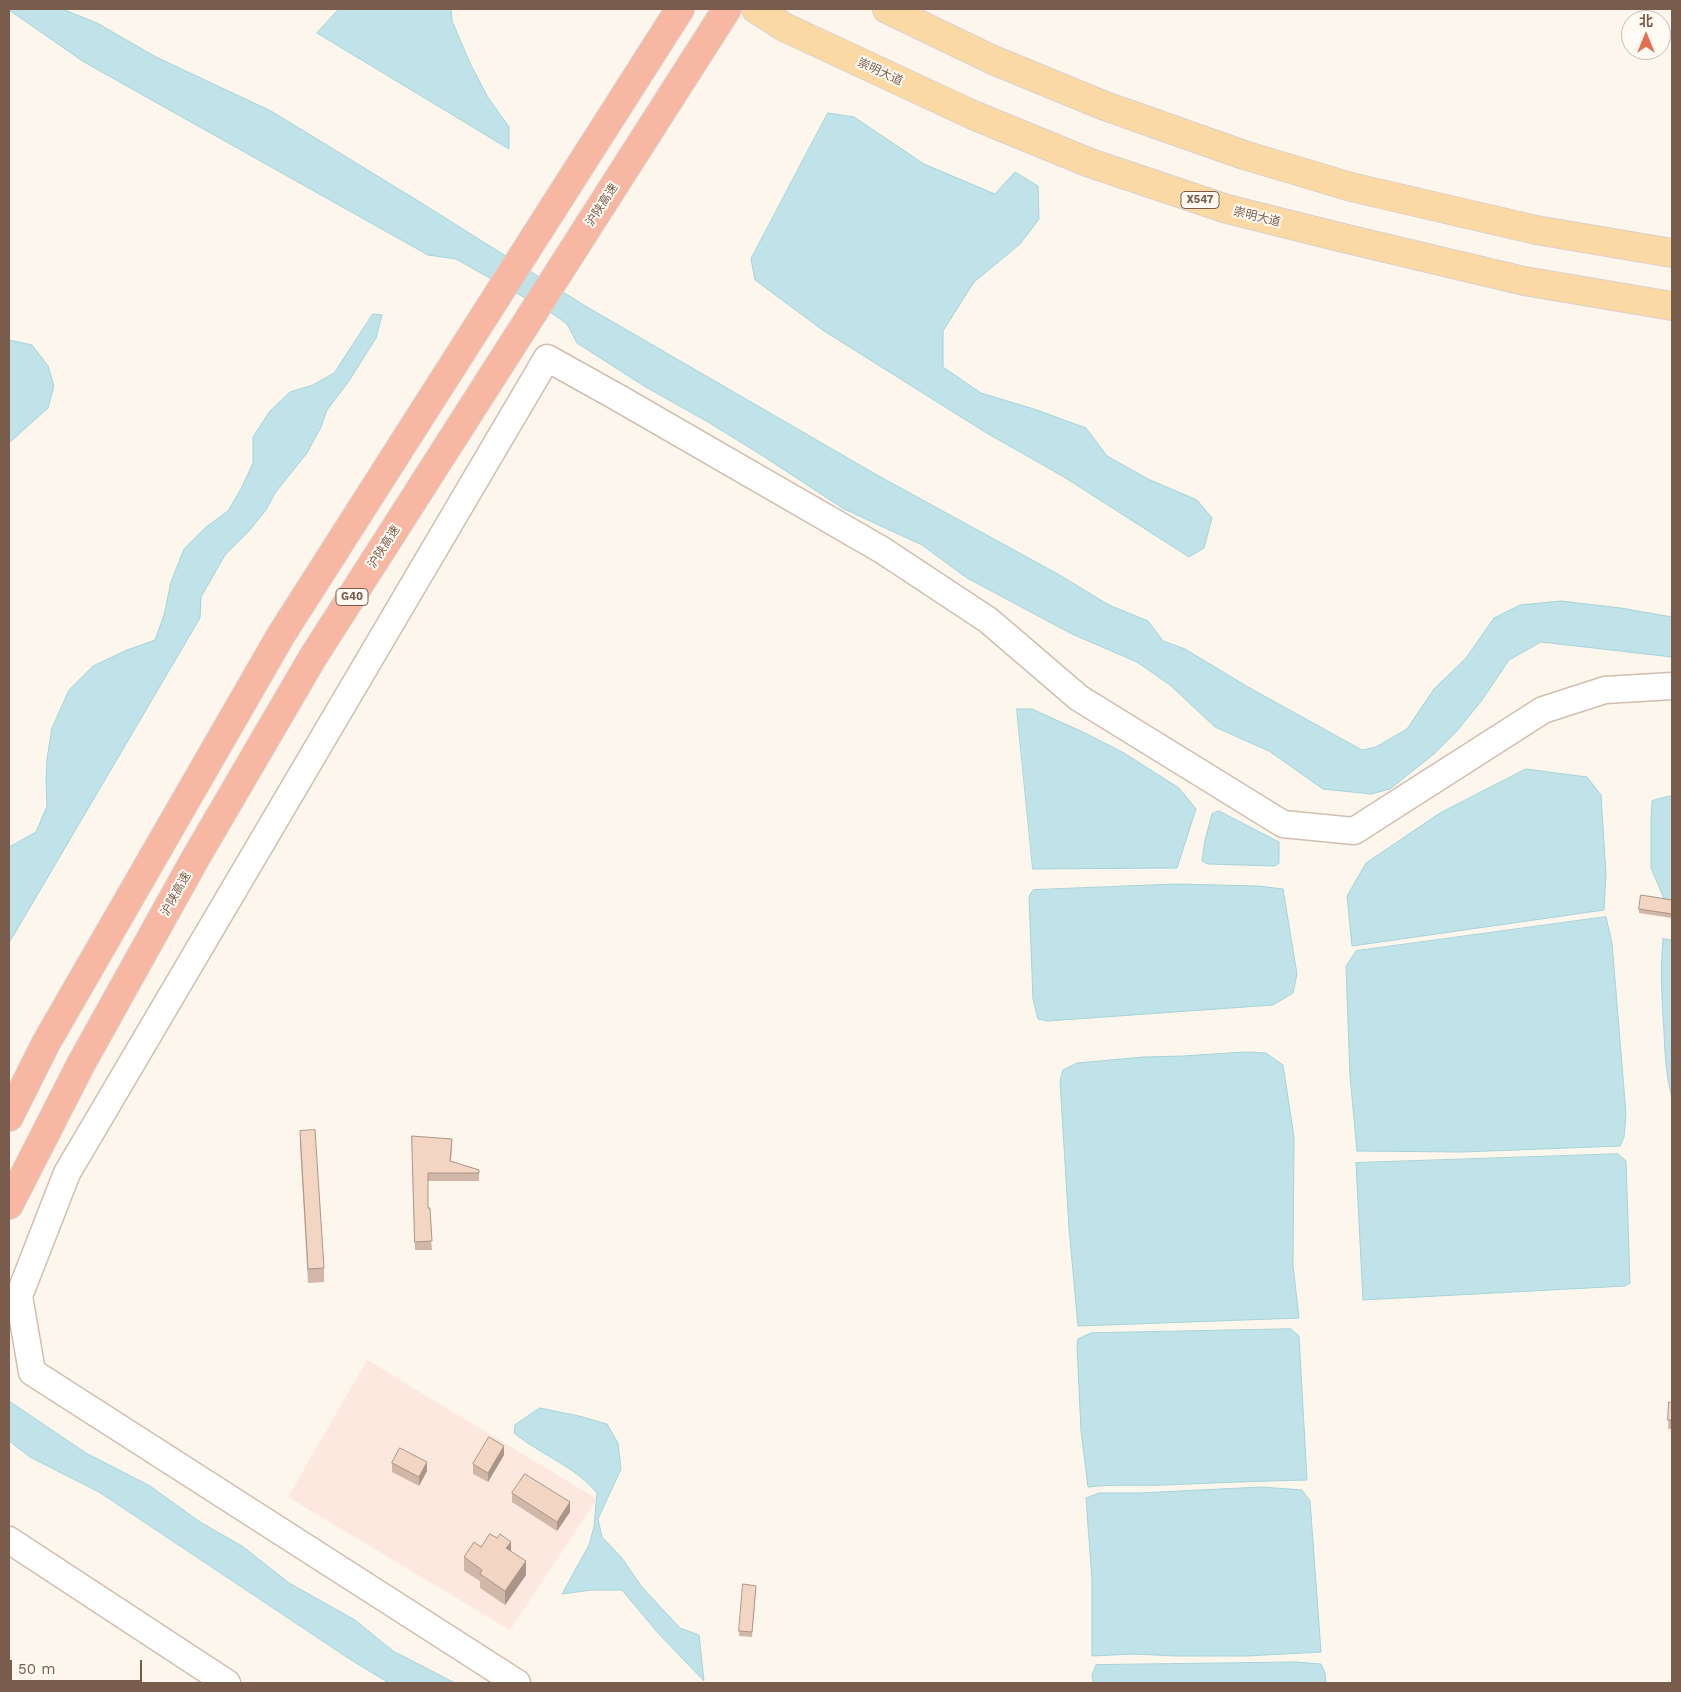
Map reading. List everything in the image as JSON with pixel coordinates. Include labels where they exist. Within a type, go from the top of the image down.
[{"type":"highway","points":[[9,1117],[51,1035],[281,635],[680,9]]},
{"type":"highway","name":"沪陕高速","points":[[9,1205],[100,1030],[195,859],[313,657],[727,9]]},
{"type":"main road","name":"崇明大道","points":[[756,9],[784,27],[973,115],[1090,163],[1227,209],[1339,238],[1524,281],[1672,306]]},
{"type":"main road","points":[[887,9],[993,60],[1105,106],[1244,155],[1351,187],[1536,230],[1672,253]]},
{"type":"street","points":[[517,1683],[32,1372],[19,1296],[67,1173],[547,358],[882,550],[988,620],[1078,698],[1282,824],[1354,831],[1543,710],[1604,690],[1672,686]]},
{"type":"street","points":[[9,1540],[227,1683]]},
{"type":"shaded area","points":[[367,1360],[597,1499],[510,1630],[288,1497]]},
{"type":"water","points":[[9,9],[62,9],[97,23],[156,57],[271,111],[587,307],[877,475],[1056,573],[1109,605],[1148,621],[1163,641],[1185,649],[1248,687],[1362,750],[1376,747],[1407,729],[1434,689],[1466,658],[1494,618],[1520,605],[1561,601],[1621,608],[1672,617],[1672,657],[1541,642],[1509,660],[1482,700],[1457,731],[1434,754],[1390,789],[1371,794],[1323,789],[1269,751],[1215,727],[1170,685],[1137,662],[1072,634],[967,578],[922,545],[844,509],[708,422],[644,386],[577,343],[567,324],[550,312],[456,259],[428,255],[84,62]]},
{"type":"water","points":[[339,9],[451,9],[452,21],[470,63],[487,96],[509,127],[509,149],[317,33]]},
{"type":"water","points":[[828,113],[854,117],[924,164],[995,194],[1015,172],[1038,186],[1039,219],[1020,244],[974,282],[943,331],[943,367],[981,393],[1037,410],[1086,428],[1107,456],[1148,479],[1197,500],[1212,518],[1204,548],[1189,557],[1064,477],[985,432],[824,331],[755,280],[751,259]]},
{"type":"water","points":[[373,314],[382,315],[376,338],[349,381],[327,410],[321,427],[307,453],[275,493],[266,510],[249,531],[225,555],[201,597],[200,618],[9,943],[9,847],[36,832],[47,806],[47,759],[52,728],[69,690],[93,666],[127,650],[155,640],[164,615],[171,582],[184,549],[206,527],[228,511],[253,463],[253,437],[270,411],[290,392],[313,385],[334,373]]},
{"type":"water","points":[[9,340],[32,345],[48,366],[54,386],[48,408],[9,443]]},
{"type":"water","points":[[1017,709],[1032,709],[1085,733],[1124,753],[1179,788],[1196,809],[1177,868],[1033,869]]},
{"type":"water","points":[[1526,769],[1587,777],[1601,795],[1606,874],[1604,910],[1352,946],[1347,896],[1366,863],[1440,813]]},
{"type":"water","points":[[1672,797],[1672,904],[1665,901],[1651,868],[1652,801]]},
{"type":"water","points":[[1219,811],[1279,842],[1279,863],[1275,866],[1208,864],[1202,861],[1212,814]]},
{"type":"water","points":[[1176,884],[1258,886],[1283,889],[1297,974],[1293,993],[1273,1005],[1048,1021],[1038,1019],[1033,999],[1029,896],[1033,890]]},
{"type":"water","points":[[1606,917],[1612,943],[1626,1114],[1624,1137],[1620,1146],[1462,1152],[1357,1151],[1350,1076],[1346,966],[1356,951]]},
{"type":"water","points":[[1663,939],[1672,940],[1672,1098],[1667,1074],[1665,1049],[1662,986]]},
{"type":"water","points":[[1246,1052],[1266,1053],[1283,1065],[1294,1137],[1293,1266],[1299,1318],[1078,1326],[1069,1228],[1060,1081],[1063,1070],[1077,1063],[1144,1057]]},
{"type":"water","points":[[1618,1154],[1626,1161],[1630,1283],[1625,1286],[1363,1300],[1356,1163]]},
{"type":"water","points":[[1291,1329],[1299,1336],[1307,1480],[1088,1487],[1081,1431],[1078,1339],[1091,1333]]},
{"type":"water","points":[[9,1401],[86,1453],[150,1486],[200,1522],[242,1546],[289,1583],[355,1620],[393,1651],[455,1683],[389,1683],[348,1658],[99,1492],[30,1457],[9,1441]]},
{"type":"water","points":[[540,1408],[607,1424],[618,1443],[621,1469],[598,1519],[602,1537],[622,1558],[641,1586],[680,1628],[699,1635],[704,1681],[658,1633],[622,1590],[592,1590],[562,1594],[589,1545],[594,1527],[597,1493],[579,1475],[514,1433],[515,1425]]},
{"type":"water","points":[[1262,1487],[1302,1490],[1310,1501],[1321,1652],[1247,1656],[1133,1654],[1092,1656],[1092,1580],[1086,1498],[1099,1493]]},
{"type":"water","points":[[1296,1662],[1321,1664],[1325,1673],[1326,1683],[1093,1683],[1092,1675],[1096,1665]]},
{"type":"building","points":[[1641,895],[1672,900],[1672,914],[1639,909]]},
{"type":"building","points":[[315,1130],[324,1268],[308,1269],[300,1131]]},
{"type":"building","points":[[412,1136],[452,1139],[450,1161],[479,1170],[479,1173],[428,1173],[428,1208],[430,1208],[432,1241],[415,1242]]},
{"type":"building","points":[[1669,1402],[1672,1403],[1672,1420],[1668,1420]]},
{"type":"building","points":[[489,1437],[504,1446],[488,1473],[473,1464]]},
{"type":"building","points":[[400,1448],[427,1462],[419,1477],[392,1463]]},
{"type":"building","points":[[525,1474],[570,1502],[557,1522],[512,1493]]},
{"type":"building","points":[[490,1534],[497,1538],[500,1534],[511,1542],[506,1548],[526,1561],[505,1591],[480,1574],[482,1570],[464,1557],[474,1542],[481,1547]]},
{"type":"building","points":[[743,1584],[756,1586],[752,1632],[739,1631]]}]
